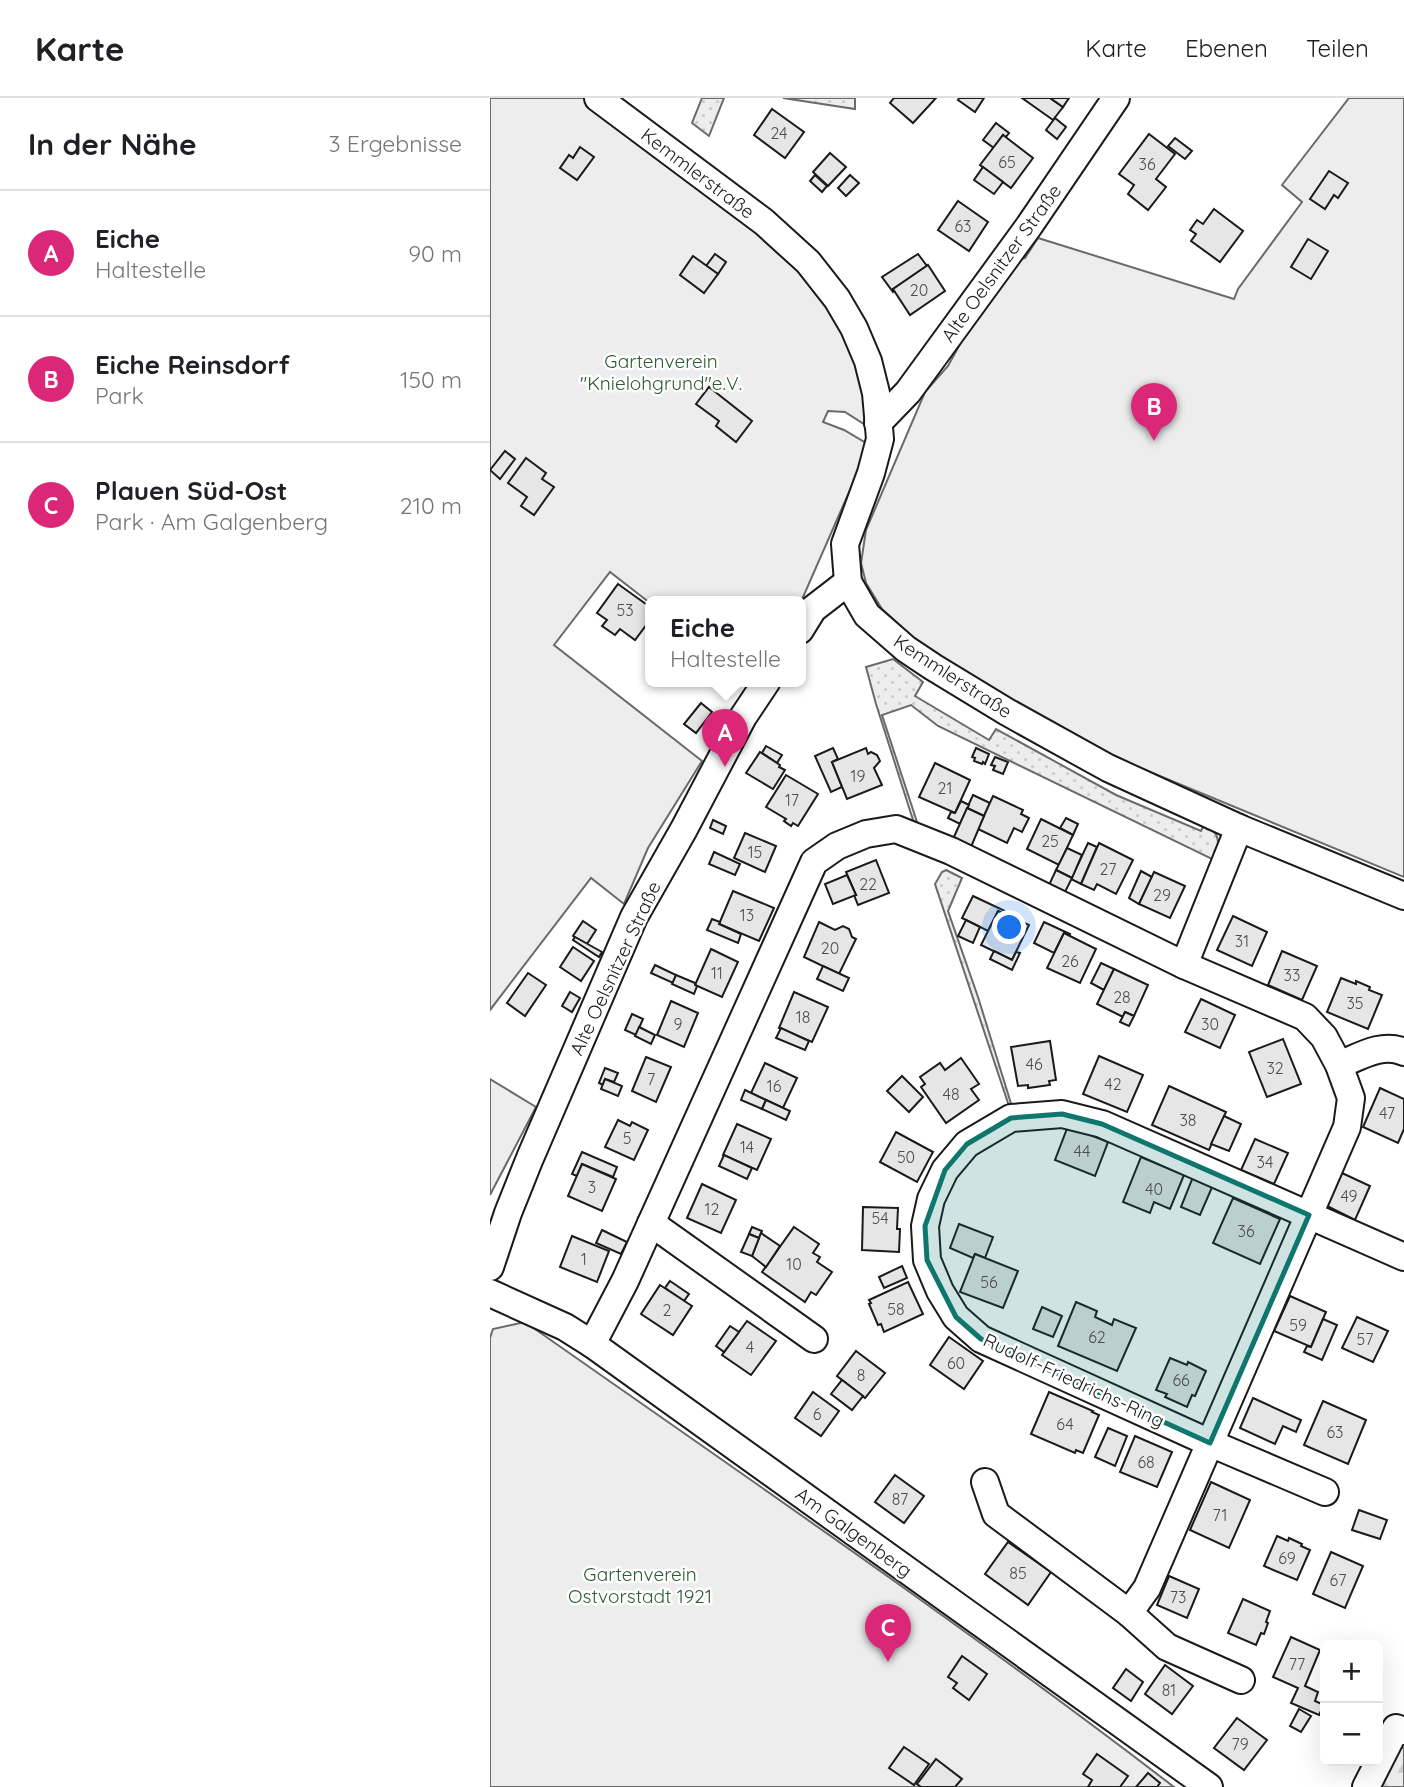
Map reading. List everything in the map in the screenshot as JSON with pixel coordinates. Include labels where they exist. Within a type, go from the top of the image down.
[{"type":"street","name":"Kemmlerstraße","points":[[598,98],[764,222],[808,262],[837,299],[854,328],[876,393],[880,439],[871,473],[845,544],[848,582],[867,615],[906,649],[933,667],[1108,768],[1239,828],[1404,895]]},
{"type":"street","name":"Alte Oelsnitzer Straße","points":[[878,423],[908,392],[1029,226],[1116,98]]},
{"type":"street","points":[[806,620],[813,609],[848,582]]},
{"type":"street","name":"Alte Oelsnitzer Straße","points":[[490,1267],[530,1158],[634,917],[743,717],[763,687]]},
{"type":"street","points":[[1185,965],[1239,828]]},
{"type":"street","points":[[592,1344],[625,1281],[814,862],[837,846],[866,834],[896,829],[951,851],[1185,965],[1306,1017],[1324,1037],[1339,1065],[1351,1098],[1346,1127],[1147,1588],[1129,1613]]},
{"type":"street","points":[[1339,1065],[1374,1050],[1395,1048],[1404,1052]]},
{"type":"street","name":"Rudolf-Friedrichs-Ring","points":[[1325,1492],[981,1339],[956,1317],[940,1291],[927,1260],[925,1226],[931,1199],[946,1170],[967,1144],[1011,1118],[1062,1114],[1102,1124],[1404,1257]]},
{"type":"street","points":[[651,1223],[814,1339]]},
{"type":"street","name":"Am Galgenberg","points":[[490,1293],[565,1327],[592,1344],[1209,1787]]},
{"type":"street","points":[[985,1482],[996,1514],[1129,1613],[1167,1647],[1241,1680]]},
{"type":"street","points":[[1366,1787],[1396,1728],[1404,1731]]},
{"type":"highlighted area","points":[[1062,1114],[1102,1124],[1309,1215],[1210,1443],[981,1339],[956,1317],[927,1260],[925,1226],[945,1170],[967,1144],[1011,1118]]},
{"type":"green space","name":"Gartenverein \"Knielohgrund\"e.V.","points":[[490,98],[584,98],[700,185],[799,265],[828,300],[850,345],[864,396],[867,426],[845,412],[828,411],[823,422],[866,443],[857,474],[804,596],[645,596],[645,599],[610,572],[554,645],[702,761],[648,848],[624,904],[591,878],[490,1010]]},
{"type":"green space","points":[[702,98],[724,98],[709,136],[692,123]]},
{"type":"green space","points":[[783,98],[855,98],[855,109]]},
{"type":"green space","points":[[1349,98],[1404,98],[1404,877],[1126,762],[993,692],[916,640],[882,609],[866,583],[861,563],[866,530],[925,392],[948,366],[970,326],[1018,259],[1025,258],[1038,238],[1234,299],[1238,289],[1302,202],[1282,185]]},
{"type":"green space","points":[[893,659],[923,682],[915,696],[989,740],[996,729],[1116,795],[1201,831],[1204,825],[1210,828],[1218,839],[1214,860],[938,726],[911,705],[882,715],[918,825],[913,820],[866,667]]},
{"type":"green space","points":[[946,870],[962,878],[948,911],[1013,1110],[1010,1109],[935,884]]},
{"type":"green space","points":[[490,1079],[536,1107],[490,1195]]},
{"type":"green space","name":"Gartenverein Ostvorstadt 1921","points":[[525,1322],[933,1609],[1174,1787],[490,1787],[490,1338],[493,1329]]},
{"type":"green space","points":[[1399,1746],[1404,1748],[1404,1787],[1380,1787]]},
{"type":"building","points":[[894,98],[936,98],[913,123],[890,103]]},
{"type":"building","points":[[984,98],[975,112],[958,100]]},
{"type":"building","points":[[1022,98],[1050,98],[1063,107],[1053,120]]},
{"type":"building","points":[[1050,98],[1069,98],[1063,107]]},
{"type":"building","points":[[772,109],[804,132],[785,158],[754,135]]},
{"type":"building","points":[[1055,118],[1066,127],[1057,139],[1046,130]]},
{"type":"building","points":[[996,123],[1009,133],[1006,137],[1003,135],[994,148],[983,140]]},
{"type":"building","points":[[1149,134],[1175,154],[1156,179],[1166,187],[1148,210],[1128,194],[1134,185],[1119,174]]},
{"type":"building","points":[[1003,135],[1033,158],[1011,188],[980,165]]},
{"type":"building","points":[[1175,138],[1192,151],[1185,159],[1168,146]]},
{"type":"building","points":[[580,147],[594,157],[577,180],[560,168],[569,155],[573,158]]},
{"type":"building","points":[[830,153],[846,167],[828,186],[813,172]]},
{"type":"building","points":[[983,167],[1003,182],[994,194],[974,180]]},
{"type":"building","points":[[1329,171],[1348,183],[1338,198],[1334,195],[1325,209],[1310,199]]},
{"type":"building","points":[[815,175],[827,186],[822,192],[810,181]]},
{"type":"building","points":[[850,175],[859,183],[846,196],[838,188]]},
{"type":"building","points":[[958,201],[988,222],[969,251],[938,230]]},
{"type":"building","points":[[1214,209],[1243,231],[1220,262],[1191,241],[1196,234],[1190,230],[1197,220],[1203,224]]},
{"type":"building","points":[[1308,239],[1328,251],[1311,279],[1291,267]]},
{"type":"building","points":[[715,254],[726,262],[718,274],[706,266]]},
{"type":"building","points":[[918,254],[927,266],[893,289],[893,292],[882,277]]},
{"type":"building","points":[[693,256],[718,274],[704,293],[680,275]]},
{"type":"building","points":[[928,265],[945,291],[910,315],[893,289]]},
{"type":"building","points":[[709,387],[752,421],[736,442],[716,426],[719,421],[696,404]]},
{"type":"building","points":[[505,451],[515,459],[500,479],[490,470]]},
{"type":"building","points":[[526,458],[546,473],[542,479],[554,487],[534,515],[521,506],[527,497],[508,483]]},
{"type":"building","points":[[618,584],[645,603],[645,627],[635,640],[620,629],[615,635],[602,626],[607,620],[597,613]]},
{"type":"building","points":[[701,703],[712,712],[696,733],[684,724]]},
{"type":"building","points":[[766,746],[782,755],[777,763],[762,753]]},
{"type":"building","points":[[833,748],[838,759],[832,762],[842,787],[831,792],[815,756]]},
{"type":"building","points":[[866,748],[868,754],[871,752],[877,755],[880,761],[874,768],[882,785],[847,799],[832,762]]},
{"type":"building","points":[[976,748],[989,754],[985,764],[974,761],[975,758],[972,757]]},
{"type":"building","points":[[760,752],[785,770],[773,789],[746,773]]},
{"type":"building","points":[[995,757],[1008,762],[1003,774],[993,770],[995,766],[991,765]]},
{"type":"building","points":[[935,763],[970,780],[955,813],[919,797]]},
{"type":"building","points":[[786,775],[818,794],[798,826],[793,823],[791,826],[784,821],[786,819],[766,807]]},
{"type":"building","points":[[973,795],[990,803],[984,816],[967,808]]},
{"type":"building","points":[[993,796],[1023,810],[1021,814],[1029,818],[1022,832],[1014,828],[1007,843],[978,829]]},
{"type":"building","points":[[961,801],[969,805],[960,824],[948,818],[951,812],[955,813]]},
{"type":"building","points":[[967,808],[984,816],[971,847],[953,839]]},
{"type":"building","points":[[1066,818],[1078,824],[1073,835],[1060,828]]},
{"type":"building","points":[[1041,819],[1073,835],[1059,865],[1027,849]]},
{"type":"building","points":[[713,820],[726,826],[723,834],[710,828]]},
{"type":"building","points":[[745,833],[776,846],[765,872],[734,858]]},
{"type":"building","points":[[1088,843],[1097,847],[1081,884],[1071,879]]},
{"type":"building","points":[[1099,843],[1133,860],[1116,894],[1097,884],[1094,890],[1081,884]]},
{"type":"building","points":[[1067,848],[1082,855],[1072,878],[1056,870]]},
{"type":"building","points":[[714,852],[740,864],[735,875],[709,864]]},
{"type":"building","points":[[876,860],[889,893],[858,905],[846,872]]},
{"type":"building","points":[[1056,870],[1072,878],[1065,892],[1049,885]]},
{"type":"building","points":[[1141,871],[1152,877],[1139,904],[1129,898]]},
{"type":"building","points":[[1154,872],[1185,886],[1170,918],[1139,904]]},
{"type":"building","points":[[847,875],[856,895],[833,904],[825,884]]},
{"type":"building","points":[[733,891],[774,908],[759,941],[719,924]]},
{"type":"building","points":[[973,896],[1005,911],[1004,914],[998,911],[988,931],[962,918]]},
{"type":"building","points":[[998,911],[1029,925],[1012,960],[981,945]]},
{"type":"building","points":[[1233,916],[1267,932],[1252,966],[1217,950]]},
{"type":"building","points":[[712,919],[741,934],[738,943],[707,930]]},
{"type":"building","points":[[966,920],[980,927],[973,943],[958,936]]},
{"type":"building","points":[[583,921],[596,930],[587,944],[573,936]]},
{"type":"building","points":[[819,922],[835,930],[843,926],[849,929],[852,937],[856,939],[839,974],[804,957]]},
{"type":"building","points":[[1044,922],[1070,934],[1069,936],[1064,933],[1054,953],[1034,943]]},
{"type":"building","points":[[1064,933],[1096,949],[1080,983],[1047,968]]},
{"type":"building","points":[[575,937],[602,952],[599,957],[573,940]]},
{"type":"building","points":[[573,947],[594,961],[581,981],[560,967]]},
{"type":"building","points":[[711,949],[738,962],[722,997],[695,985]]},
{"type":"building","points":[[994,951],[1012,960],[1016,952],[1020,953],[1012,970],[990,959]]},
{"type":"building","points":[[1282,951],[1317,966],[1302,1000],[1268,985]]},
{"type":"building","points":[[1101,963],[1114,969],[1104,990],[1091,983]]},
{"type":"building","points":[[655,965],[676,975],[673,983],[651,973]]},
{"type":"building","points":[[823,966],[849,978],[843,991],[817,979]]},
{"type":"building","points":[[1114,969],[1148,985],[1134,1016],[1125,1012],[1123,1017],[1097,1004]]},
{"type":"building","points":[[528,973],[546,985],[525,1016],[507,1003]]},
{"type":"building","points":[[676,975],[695,983],[697,986],[694,994],[672,984]]},
{"type":"building","points":[[1341,978],[1356,984],[1356,981],[1382,995],[1368,1029],[1327,1012]]},
{"type":"building","points":[[570,992],[580,998],[572,1012],[562,1006]]},
{"type":"building","points":[[794,992],[828,1007],[812,1042],[779,1028]]},
{"type":"building","points":[[1201,999],[1235,1015],[1220,1048],[1185,1032]]},
{"type":"building","points":[[671,1001],[698,1013],[684,1047],[657,1035]]},
{"type":"building","points":[[1125,1012],[1134,1016],[1129,1026],[1120,1022]]},
{"type":"building","points":[[632,1014],[643,1019],[636,1035],[625,1030]]},
{"type":"building","points":[[639,1027],[655,1035],[651,1044],[635,1036]]},
{"type":"building","points":[[781,1028],[809,1041],[805,1050],[776,1038]]},
{"type":"building","points":[[1283,1039],[1301,1084],[1267,1097],[1249,1052]]},
{"type":"building","points":[[1050,1041],[1056,1080],[1049,1081],[1050,1085],[1028,1088],[1028,1085],[1018,1086],[1011,1047]]},
{"type":"building","points":[[1099,1056],[1143,1075],[1127,1112],[1083,1094]]},
{"type":"building","points":[[646,1057],[671,1067],[656,1102],[632,1091]]},
{"type":"building","points":[[961,1058],[979,1084],[971,1089],[979,1100],[946,1123],[921,1087],[925,1084],[920,1077],[940,1063],[945,1070]]},
{"type":"building","points":[[765,1063],[797,1078],[783,1108],[751,1093]]},
{"type":"building","points":[[605,1068],[618,1073],[614,1082],[605,1079],[603,1085],[599,1083]]},
{"type":"building","points":[[902,1076],[923,1097],[909,1112],[887,1091]]},
{"type":"building","points":[[605,1079],[622,1086],[618,1096],[601,1089]]},
{"type":"building","points":[[1169,1086],[1226,1112],[1209,1150],[1152,1125]]},
{"type":"building","points":[[1380,1088],[1404,1099],[1404,1129],[1398,1143],[1363,1127]]},
{"type":"building","points":[[745,1090],[766,1100],[762,1109],[741,1100]]},
{"type":"building","points":[[766,1100],[790,1111],[786,1120],[762,1109]]},
{"type":"building","points":[[1224,1116],[1241,1124],[1229,1151],[1211,1144]]},
{"type":"building","points":[[618,1120],[630,1126],[632,1122],[648,1130],[634,1160],[605,1147]]},
{"type":"building","points":[[737,1124],[771,1139],[757,1170],[723,1155]]},
{"type":"building","points":[[1068,1126],[1108,1142],[1095,1176],[1055,1160]]},
{"type":"building","points":[[896,1132],[933,1152],[917,1182],[880,1162]]},
{"type":"building","points":[[1255,1139],[1288,1153],[1274,1184],[1241,1170]]},
{"type":"building","points":[[582,1152],[617,1167],[613,1177],[582,1164],[577,1176],[572,1174]]},
{"type":"building","points":[[724,1155],[752,1168],[747,1179],[719,1166]]},
{"type":"building","points":[[1141,1157],[1184,1175],[1170,1209],[1154,1202],[1150,1213],[1123,1202]]},
{"type":"building","points":[[582,1164],[616,1179],[602,1211],[568,1196]]},
{"type":"building","points":[[1342,1173],[1370,1186],[1355,1220],[1327,1206]]},
{"type":"building","points":[[1193,1177],[1213,1185],[1200,1215],[1181,1207]]},
{"type":"building","points":[[702,1184],[736,1200],[721,1233],[687,1218]]},
{"type":"building","points":[[1233,1198],[1280,1219],[1260,1264],[1213,1243]]},
{"type":"building","points":[[863,1207],[898,1208],[899,1252],[862,1250]]},
{"type":"building","points":[[959,1224],[993,1237],[985,1258],[975,1254],[973,1258],[950,1248]]},
{"type":"building","points":[[752,1227],[762,1231],[759,1238],[749,1234]]},
{"type":"building","points":[[794,1227],[819,1244],[813,1253],[820,1257],[817,1262],[832,1272],[816,1295],[811,1292],[805,1302],[762,1272]]},
{"type":"building","points":[[602,1230],[627,1242],[621,1254],[596,1243]]},
{"type":"building","points":[[761,1233],[780,1246],[766,1267],[752,1256]]},
{"type":"building","points":[[749,1234],[759,1238],[752,1256],[741,1252]]},
{"type":"building","points":[[572,1236],[609,1251],[597,1282],[560,1267]]},
{"type":"building","points":[[975,1254],[1018,1271],[1003,1308],[960,1292]]},
{"type":"building","points":[[902,1266],[907,1278],[884,1288],[879,1277]]},
{"type":"building","points":[[670,1281],[689,1294],[684,1301],[665,1288]]},
{"type":"building","points":[[908,1282],[923,1314],[884,1332],[881,1324],[878,1325],[869,1300]]},
{"type":"building","points":[[660,1285],[692,1306],[673,1335],[641,1314]]},
{"type":"building","points":[[1290,1296],[1326,1312],[1311,1347],[1274,1331]]},
{"type":"building","points":[[1076,1302],[1097,1311],[1095,1317],[1112,1325],[1114,1319],[1136,1328],[1117,1371],[1058,1346]]},
{"type":"building","points":[[1042,1307],[1062,1316],[1053,1337],[1033,1329]]},
{"type":"building","points":[[1357,1317],[1388,1331],[1373,1362],[1342,1348]]},
{"type":"building","points":[[1323,1319],[1337,1325],[1322,1360],[1304,1352],[1307,1346],[1311,1347]]},
{"type":"building","points":[[747,1321],[776,1341],[751,1375],[722,1355]]},
{"type":"building","points":[[730,1326],[739,1332],[724,1352],[716,1346]]},
{"type":"building","points":[[949,1337],[983,1361],[964,1389],[930,1365]]},
{"type":"building","points":[[856,1351],[885,1373],[865,1398],[837,1376]]},
{"type":"building","points":[[1170,1358],[1187,1365],[1188,1362],[1206,1371],[1187,1407],[1156,1390]]},
{"type":"building","points":[[842,1380],[863,1396],[852,1410],[831,1394]]},
{"type":"building","points":[[813,1392],[839,1411],[821,1436],[795,1418]]},
{"type":"building","points":[[1049,1392],[1099,1415],[1083,1453],[1076,1450],[1075,1453],[1031,1434]]},
{"type":"building","points":[[1253,1398],[1301,1420],[1296,1432],[1283,1426],[1275,1444],[1240,1428]]},
{"type":"building","points":[[1323,1401],[1366,1420],[1348,1464],[1304,1445]]},
{"type":"building","points":[[1108,1428],[1127,1436],[1115,1466],[1095,1457]]},
{"type":"building","points":[[1135,1436],[1172,1452],[1157,1487],[1120,1472]]},
{"type":"building","points":[[895,1475],[924,1496],[904,1523],[875,1502]]},
{"type":"building","points":[[1211,1482],[1250,1500],[1229,1548],[1190,1530]]},
{"type":"building","points":[[1359,1510],[1387,1520],[1380,1539],[1352,1530]]},
{"type":"building","points":[[1277,1536],[1288,1541],[1289,1538],[1310,1550],[1297,1580],[1264,1566]]},
{"type":"building","points":[[1008,1542],[1051,1572],[1028,1605],[985,1574]]},
{"type":"building","points":[[1331,1552],[1363,1566],[1345,1608],[1313,1594]]},
{"type":"building","points":[[1169,1576],[1199,1589],[1187,1618],[1157,1605]]},
{"type":"building","points":[[1243,1599],[1270,1611],[1264,1634],[1261,1633],[1256,1645],[1228,1633]]},
{"type":"building","points":[[1291,1637],[1320,1650],[1305,1686],[1318,1692],[1315,1701],[1320,1703],[1319,1715],[1291,1703],[1298,1688],[1273,1677]]},
{"type":"building","points":[[962,1656],[987,1674],[969,1700],[953,1688],[957,1683],[948,1677]]},
{"type":"building","points":[[1165,1665],[1193,1686],[1172,1714],[1145,1694]]},
{"type":"building","points":[[1126,1669],[1143,1682],[1131,1701],[1113,1688]]},
{"type":"building","points":[[1299,1709],[1311,1716],[1301,1732],[1290,1726]]},
{"type":"building","points":[[1237,1718],[1267,1740],[1244,1770],[1214,1748]]},
{"type":"building","points":[[904,1747],[929,1764],[914,1785],[889,1768]]},
{"type":"building","points":[[1097,1754],[1128,1776],[1120,1787],[1088,1787],[1092,1780],[1083,1774]]},
{"type":"building","points":[[936,1759],[962,1779],[955,1787],[921,1787],[917,1784]]},
{"type":"building","points":[[1148,1773],[1160,1783],[1157,1787],[1136,1787]]},
{"type":"place","name":"Eiche Reinsdorf","points":[[1154,441]]},
{"type":"place","name":"Eiche","points":[[725,767]]},
{"type":"place","name":"Plauen Süd-Ost","points":[[888,1662]]}]
